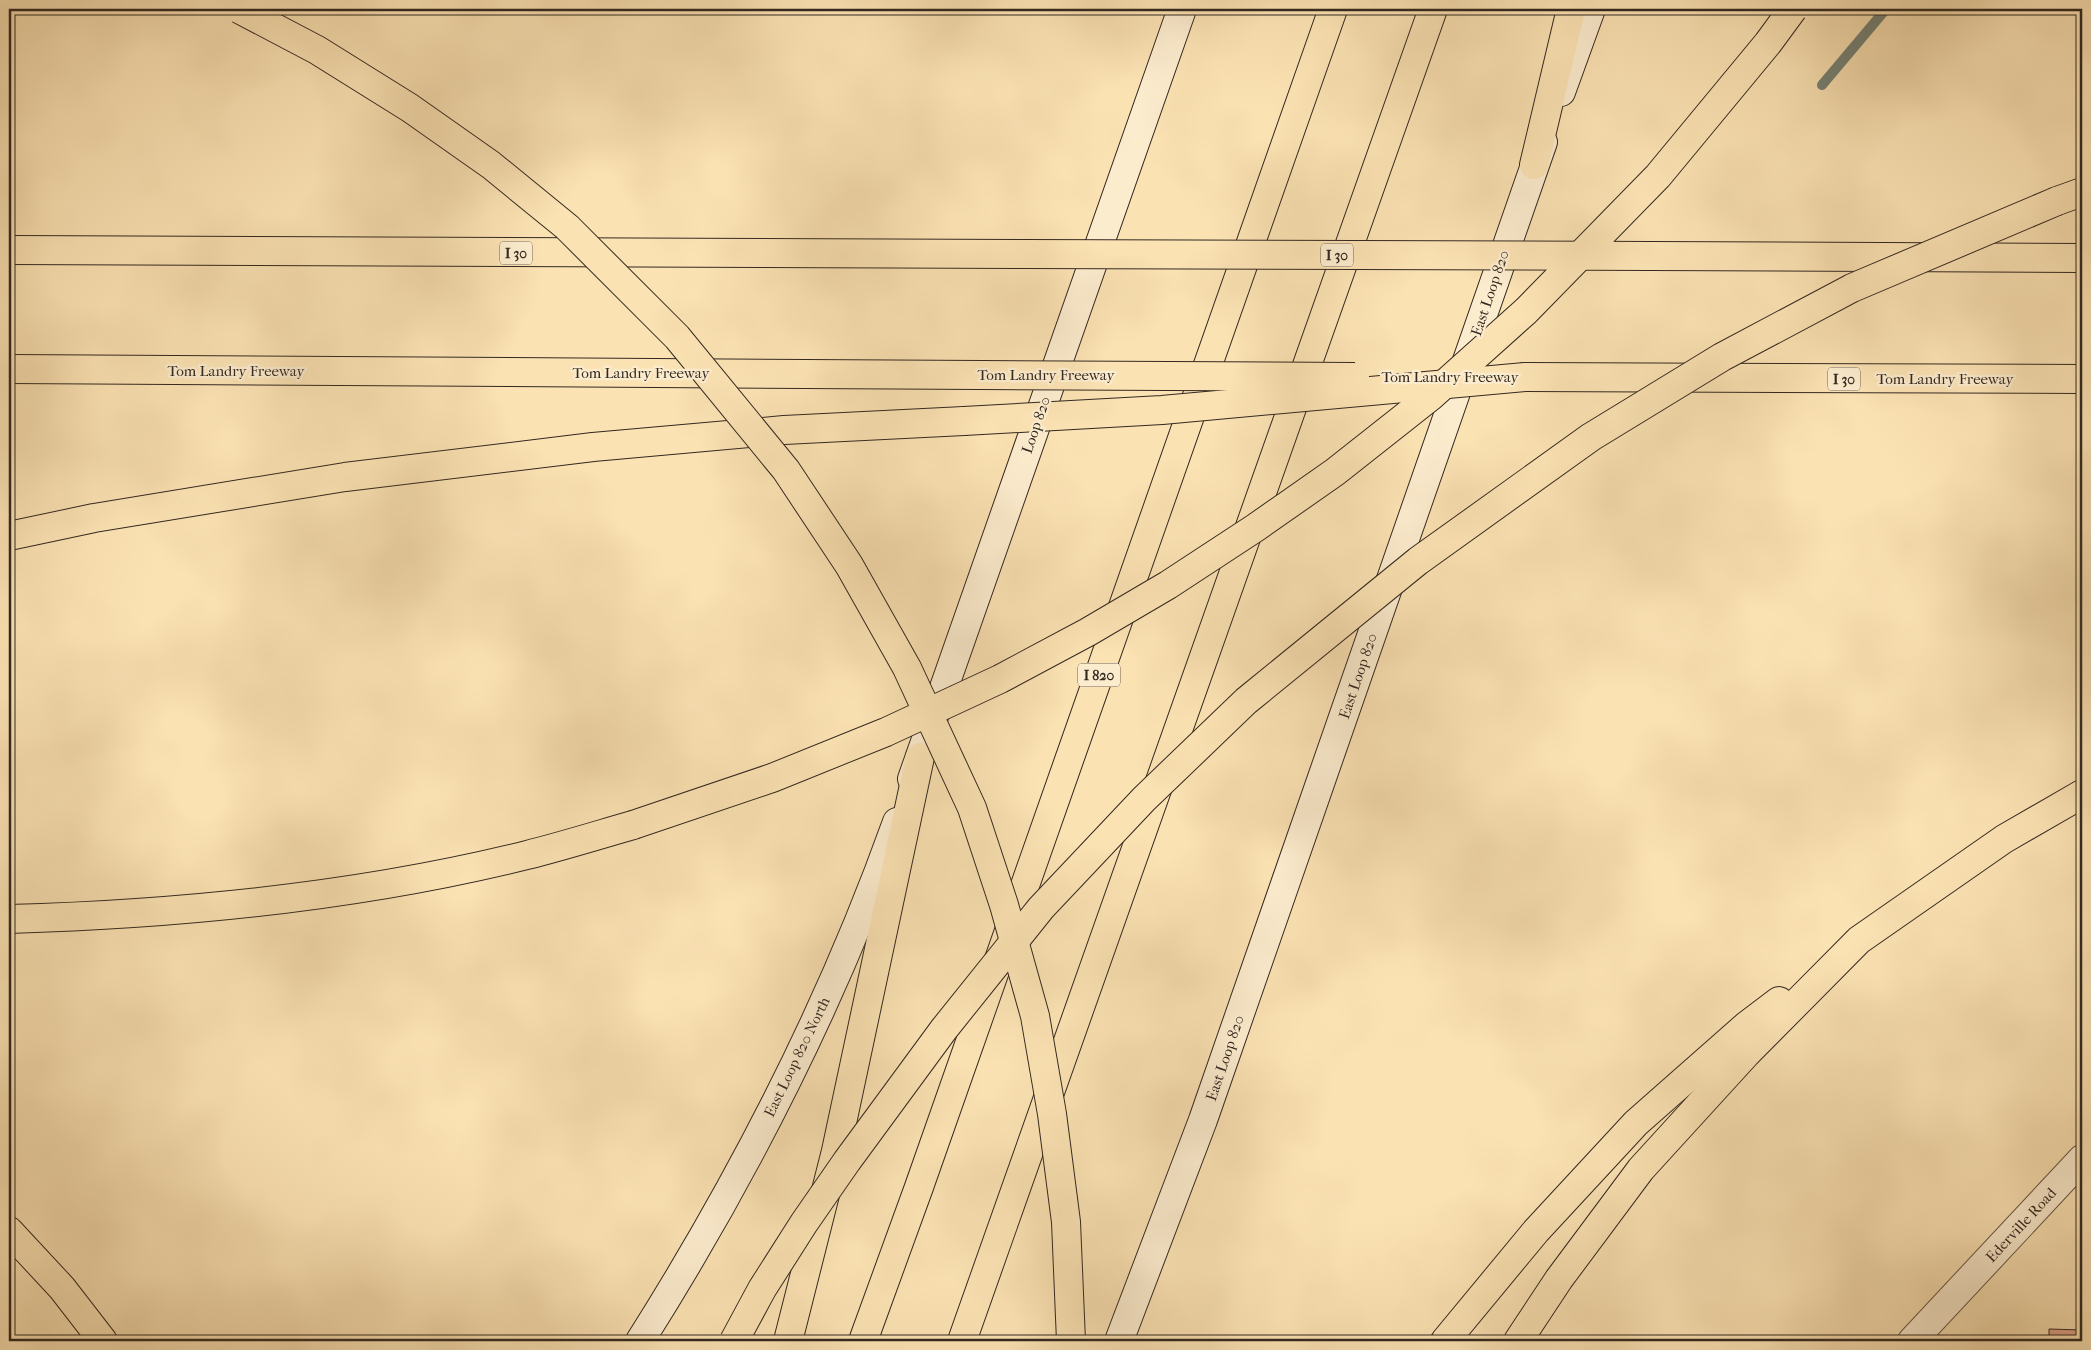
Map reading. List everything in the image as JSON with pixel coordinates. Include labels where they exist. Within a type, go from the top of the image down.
[{"type":"highway","points":[[239,9],[317,50],[410,108],[491,164],[567,227],[677,337],[786,470],[849,565],[907,668],[972,808],[1004,905],[1035,1016],[1052,1114],[1066,1222],[1071,1341]]},
{"type":"highway","name":"I 820","points":[[863,1341],[1333,9]]},
{"type":"highway","points":[[962,1341],[1433,9]]},
{"type":"highway","points":[[1534,164],[1571,9]]},
{"type":"highway","points":[[9,919],[88,916],[251,903],[391,883],[527,855],[633,825],[772,778],[886,732],[1000,679],[1088,632],[1168,585],[1263,523],[1335,472],[1430,397],[1526,311],[1658,176],[1768,43],[1793,9]]},
{"type":"highway","points":[[734,1341],[762,1289],[804,1223],[944,1029],[1041,908],[1144,799],[1246,701],[1418,561],[1591,437],[1722,357],[1852,288],[1958,242],[2082,192]]},
{"type":"highway","name":"I 30","points":[[9,250],[2082,258]]},
{"type":"highway","name":"Tom Landry Freeway","points":[[9,370],[1605,379],[2082,379]]},
{"type":"highway","points":[[9,536],[94,518],[383,472],[594,447],[784,430],[1162,410],[1526,378]]},
{"type":"highway","points":[[788,1341],[836,1151],[920,757]]},
{"type":"highway","points":[[1445,1341],[1536,1231],[1636,1123],[1746,1026],[1859,940],[2004,839],[2082,794]]},
{"type":"highway","points":[[1518,1341],[1559,1279],[1641,1169],[1746,1054],[1859,940]]},
{"type":"highway","points":[[9,1231],[62,1288],[103,1341]]},
{"type":"main road","name":"Loop 820","points":[[920,757],[1182,9]]},
{"type":"main road","name":"East Loop 820","points":[[1119,1341],[1203,1120],[1534,164],[1592,9]]},
{"type":"main road","name":"East Loop 820 North","points":[[640,1341],[671,1293],[737,1175],[804,1047],[858,927],[920,757]]},
{"type":"main road","name":"Ederville Road","points":[[1912,1341],[2082,1159]]},
{"type":"building","points":[[2049,1329],[2082,1330],[2082,1341],[2049,1341]]},
{"type":"waterway","points":[[1822,85],[1886,9]]}]
